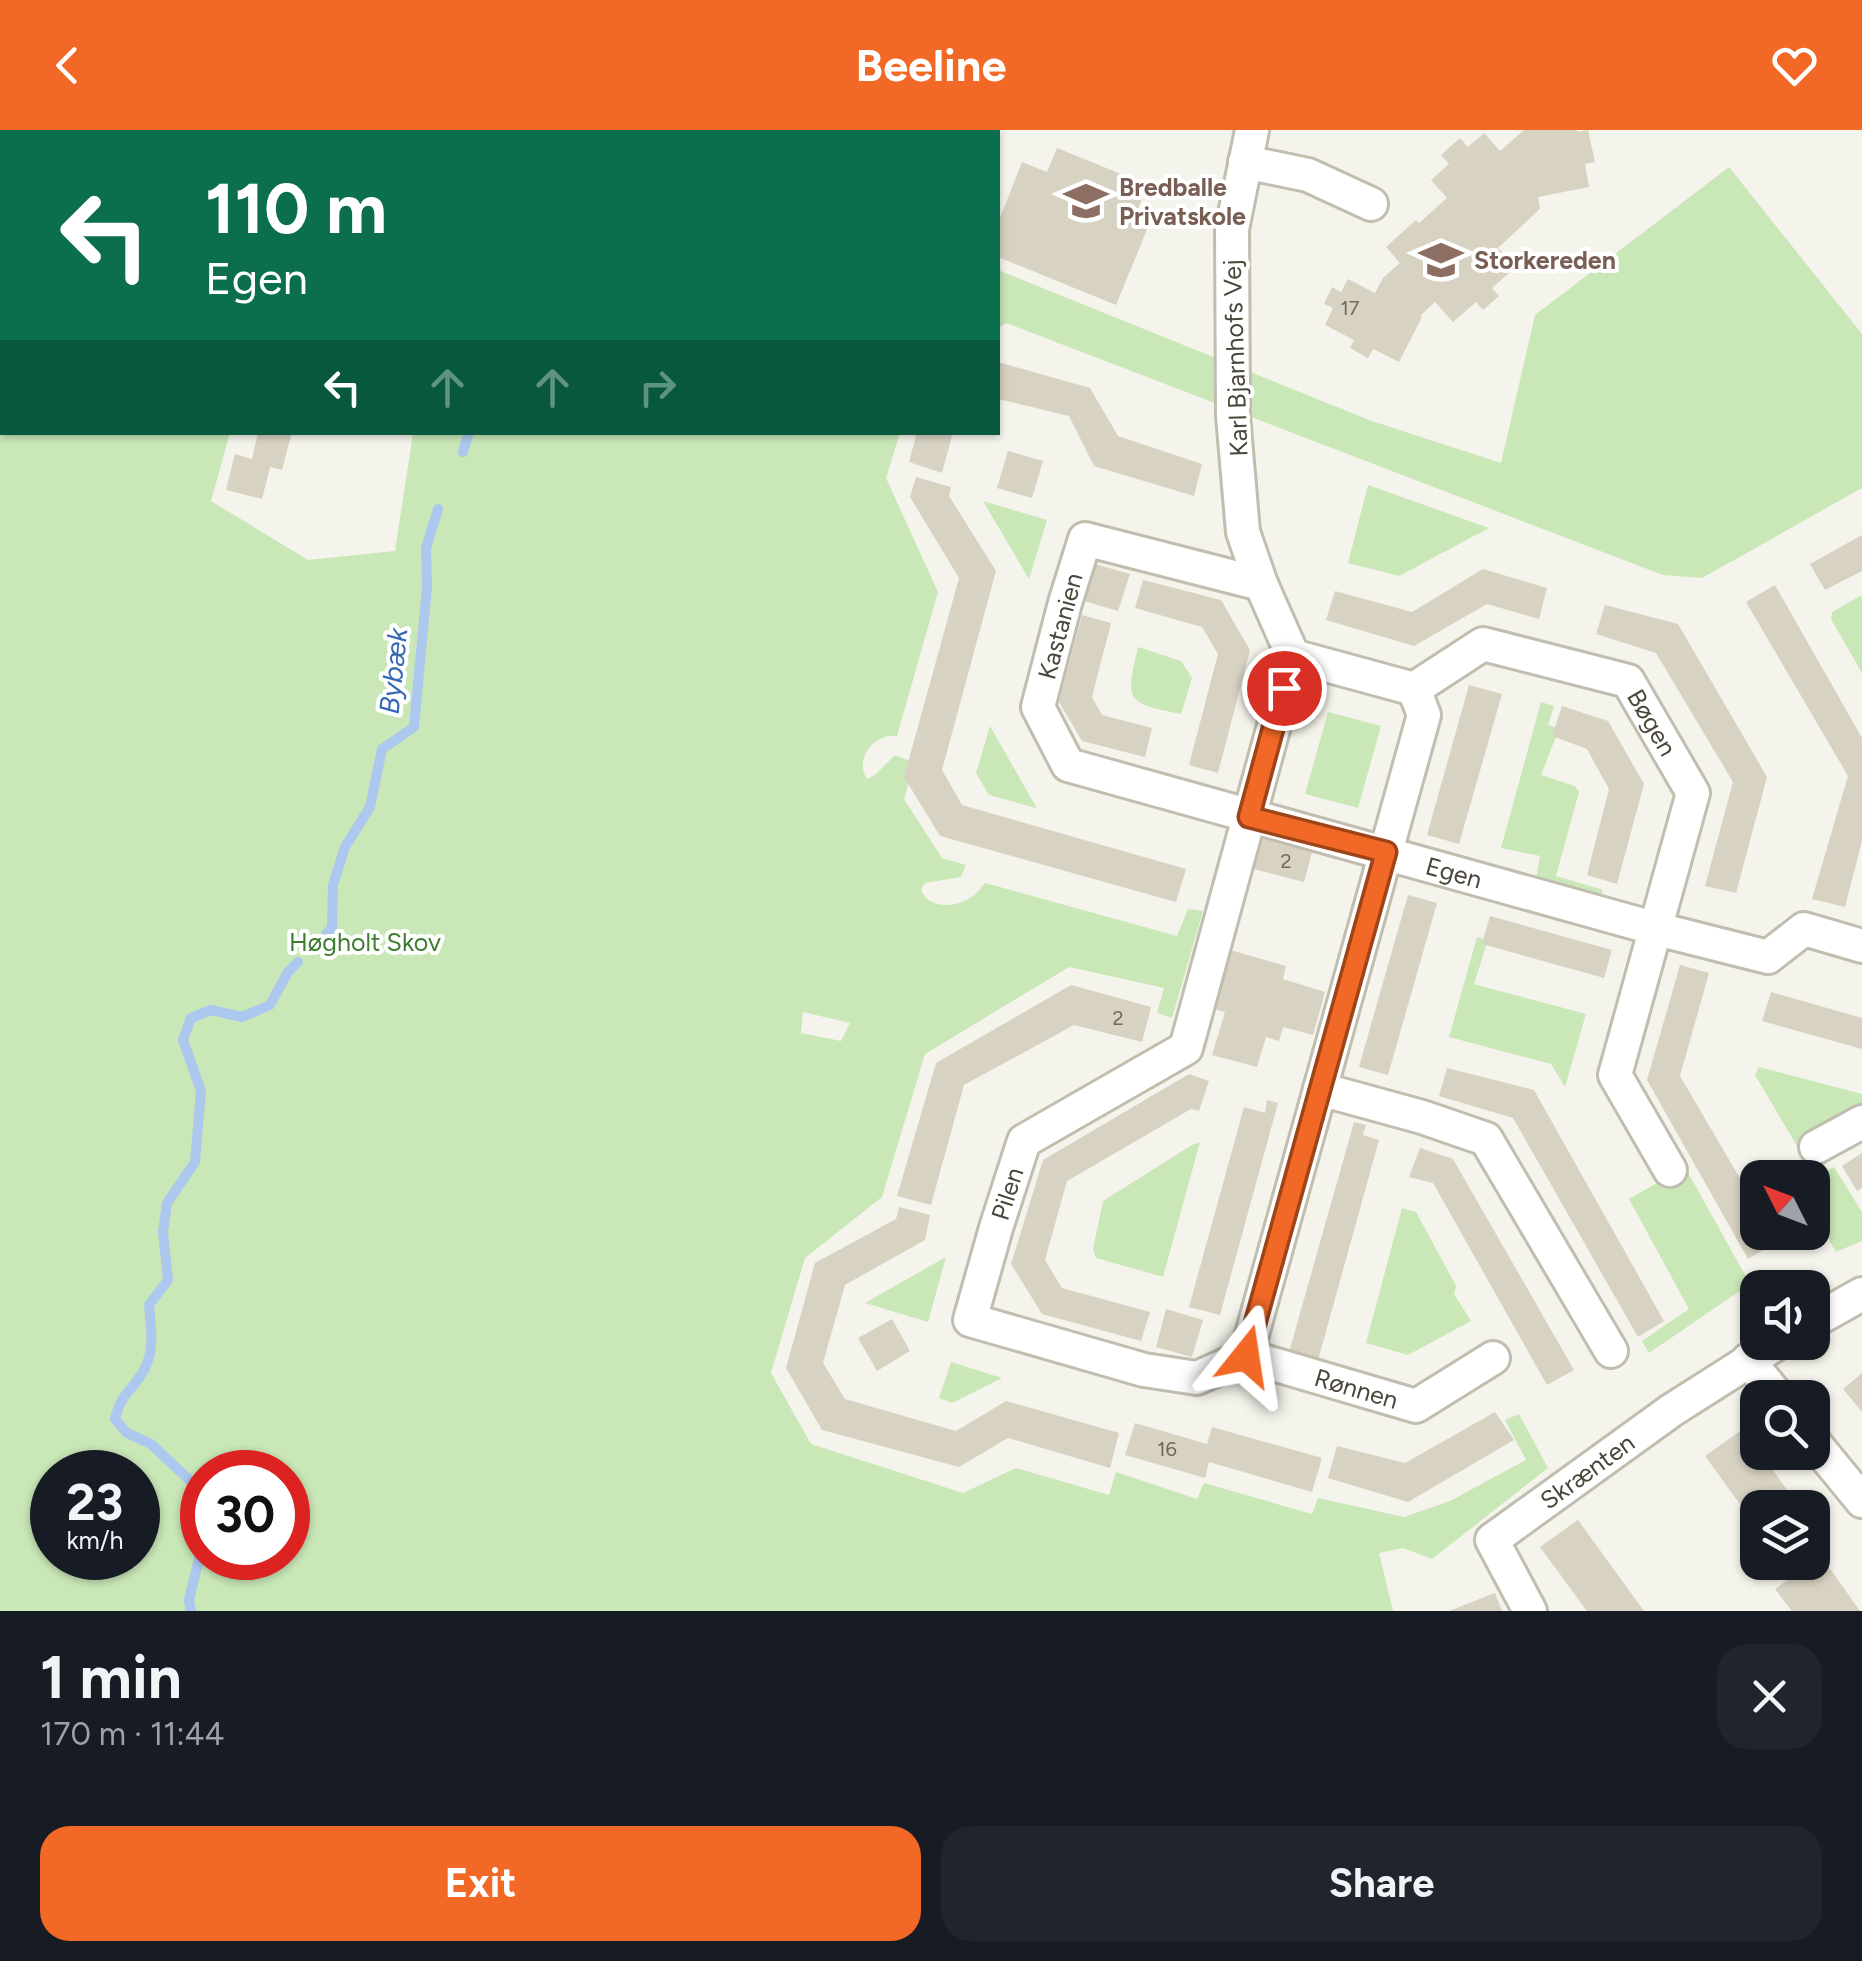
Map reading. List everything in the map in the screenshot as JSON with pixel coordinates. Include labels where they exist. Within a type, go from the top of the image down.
[{"type":"street","name":"Karl Bjarnhofs Vej","points":[[1252,130],[1232,229],[1233,416],[1243,532],[1261,584]]},
{"type":"street","points":[[1245,162],[1308,174],[1370,204]]},
{"type":"street","name":"Kastanien","points":[[1249,817],[1068,766],[1038,708],[1085,539],[1261,584]]},
{"type":"street","points":[[1249,817],[1293,656],[1261,584]]},
{"type":"street","name":"Bøgen","points":[[1414,689],[1482,644],[1628,681],[1694,793],[1658,929]]},
{"type":"street","points":[[1246,1356],[1424,714],[1414,689],[1293,656]]},
{"type":"street","name":"Egen","points":[[1249,817],[1768,957],[1804,929],[1862,946]]},
{"type":"street","name":"Pilen","points":[[1246,1356],[1197,1378],[1144,1370],[970,1320],[1024,1141],[1186,1048],[1249,817]]},
{"type":"street","points":[[1658,929],[1615,1075],[1670,1170]]},
{"type":"street","points":[[1320,1089],[1486,1139],[1610,1351]]},
{"type":"street","points":[[1816,1147],[1862,1122]]},
{"type":"street","points":[[1830,1312],[1862,1294]]},
{"type":"street","name":"Rønnen","points":[[1246,1356],[1416,1406],[1493,1358]]},
{"type":"street","points":[[1748,1360],[1764,1380]]},
{"type":"street","name":"Skrænten","points":[[1530,1611],[1492,1540],[1748,1360]]},
{"type":"street","points":[[1830,1462],[1862,1501]]},
{"type":"green space","points":[[1729,167],[1862,334],[1862,488],[1702,578],[1663,575],[1006,323],[1000,327],[1000,271],[1369,420],[1501,463],[1535,315]]},
{"type":"green space","name":"Høgholt Skov","points":[[0,435],[229,435],[211,501],[308,560],[395,551],[413,435],[899,435],[886,478],[938,592],[897,736],[874,743],[863,763],[867,779],[895,755],[915,763],[904,799],[942,858],[966,865],[961,877],[925,883],[921,890],[930,901],[944,905],[973,896],[985,883],[1177,936],[1188,909],[1203,911],[1172,1018],[1157,1013],[1164,988],[1069,967],[925,1054],[882,1197],[805,1258],[771,1373],[811,1444],[963,1493],[1016,1468],[1109,1495],[1116,1472],[1197,1499],[1204,1483],[1312,1514],[1318,1498],[1404,1517],[1450,1501],[1526,1460],[1505,1420],[1519,1414],[1548,1468],[1432,1559],[1403,1548],[1379,1553],[1393,1611],[0,1611]],"holes":[[[803,1012],[850,1023],[841,1041],[801,1033]]]},
{"type":"green space","points":[[1368,485],[1489,528],[1399,576],[1348,563]]},
{"type":"green space","points":[[983,501],[1047,520],[1029,579]]},
{"type":"green space","points":[[1862,595],[1862,673],[1831,619],[1832,612]]},
{"type":"green space","points":[[1138,647],[1181,661],[1192,678],[1181,714],[1149,707],[1134,697],[1131,689]]},
{"type":"green space","points":[[1541,702],[1554,706],[1548,725],[1559,729],[1541,775],[1575,786],[1579,792],[1556,876],[1603,890],[1600,897],[1536,879],[1540,856],[1501,848]]},
{"type":"green space","points":[[1328,712],[1381,726],[1358,808],[1305,794]]},
{"type":"green space","points":[[990,726],[1036,808],[989,795],[976,773]]},
{"type":"green space","points":[[1477,937],[1488,940],[1474,984],[1586,1014],[1565,1087],[1551,1064],[1449,1037]]},
{"type":"green space","points":[[1759,1067],[1862,1094],[1862,1107],[1797,1146],[1755,1075]]},
{"type":"green space","points":[[1200,1142],[1163,1277],[1096,1258],[1093,1249],[1103,1201]]},
{"type":"green space","points":[[1685,1167],[1742,1270],[1740,1291],[1649,1353],[1642,1341],[1689,1309],[1629,1199]]},
{"type":"green space","points":[[1834,1167],[1862,1212],[1862,1241],[1836,1252],[1830,1242],[1830,1169]]},
{"type":"green space","points":[[1402,1208],[1416,1212],[1456,1286],[1454,1294],[1471,1321],[1408,1355],[1366,1343]]},
{"type":"green space","points":[[946,1257],[928,1322],[865,1303]]},
{"type":"green space","points":[[951,1362],[1002,1378],[952,1403],[939,1398]]},
{"type":"building","points":[[1524,130],[1588,130],[1595,162],[1585,164],[1589,187],[1538,197],[1540,209],[1498,248],[1516,267],[1492,288],[1499,296],[1483,310],[1476,302],[1453,322],[1435,302],[1420,316],[1399,362],[1373,349],[1368,358],[1350,348],[1354,340],[1325,325],[1333,308],[1324,304],[1332,287],[1341,292],[1348,279],[1375,293],[1383,278],[1400,263],[1386,247],[1447,198],[1431,180],[1449,164],[1441,155],[1460,138],[1468,147],[1484,133],[1500,151]]},
{"type":"building","points":[[1057,148],[1148,185],[1138,209],[1153,215],[1116,305],[1000,258],[1000,218],[1022,162],[1047,172]]},
{"type":"building","points":[[1000,363],[1090,388],[1118,436],[1202,464],[1194,496],[1094,466],[1069,416],[1000,399]]},
{"type":"building","points":[[257,435],[291,435],[282,470],[270,467],[262,499],[226,490],[235,454],[252,459]]},
{"type":"building","points":[[916,435],[952,435],[942,473],[909,462]]},
{"type":"building","points":[[1008,451],[1043,461],[1032,498],[997,488]]},
{"type":"building","points":[[916,477],[951,487],[949,496],[996,571],[942,770],[962,805],[1186,869],[1176,902],[940,836],[904,777],[959,578],[910,497]]},
{"type":"building","points":[[1862,535],[1862,571],[1825,590],[1810,564]]},
{"type":"building","points":[[1095,564],[1130,574],[1118,611],[1084,601]]},
{"type":"building","points":[[1483,569],[1547,588],[1539,619],[1487,604],[1414,646],[1326,620],[1335,591],[1412,612]]},
{"type":"building","points":[[1143,580],[1221,600],[1250,650],[1218,773],[1189,765],[1218,654],[1202,627],[1135,608]]},
{"type":"building","points":[[1775,585],[1862,738],[1862,841],[1845,907],[1812,899],[1848,776],[1746,602]]},
{"type":"building","points":[[1605,605],[1678,624],[1767,777],[1736,893],[1705,886],[1733,782],[1656,653],[1596,634]]},
{"type":"building","points":[[1082,615],[1111,623],[1092,697],[1102,715],[1152,728],[1145,757],[1082,741],[1059,702]]},
{"type":"building","points":[[1469,685],[1502,694],[1459,844],[1427,835]]},
{"type":"building","points":[[1562,706],[1608,721],[1644,784],[1617,884],[1587,875],[1609,789],[1587,749],[1552,736]]},
{"type":"building","points":[[1259,838],[1312,852],[1304,882],[1250,868]]},
{"type":"building","points":[[1408,895],[1437,903],[1388,1075],[1359,1067]]},
{"type":"building","points":[[1490,916],[1612,950],[1604,978],[1482,944]]},
{"type":"building","points":[[1227,949],[1286,966],[1283,979],[1325,992],[1313,1035],[1283,1027],[1279,1041],[1266,1037],[1257,1067],[1212,1055],[1225,1012],[1211,1008]]},
{"type":"building","points":[[1680,965],[1709,973],[1680,1076],[1740,1178],[1740,1245],[1647,1080]]},
{"type":"building","points":[[1071,985],[1151,1007],[1142,1042],[1074,1025],[964,1085],[931,1205],[897,1196],[936,1063]]},
{"type":"building","points":[[1771,992],[1862,1018],[1862,1049],[1762,1021]]},
{"type":"building","points":[[1447,1068],[1534,1090],[1664,1321],[1638,1337],[1513,1118],[1439,1096]]},
{"type":"building","points":[[1189,1074],[1209,1081],[1199,1111],[1191,1109],[1067,1181],[1045,1260],[1062,1288],[1150,1312],[1141,1341],[1042,1314],[1011,1264],[1043,1160]]},
{"type":"building","points":[[1267,1100],[1278,1103],[1220,1315],[1189,1307],[1244,1107],[1265,1113]]},
{"type":"building","points":[[1354,1122],[1366,1125],[1363,1135],[1379,1140],[1317,1364],[1288,1356]]},
{"type":"building","points":[[1420,1148],[1453,1159],[1574,1370],[1547,1385],[1433,1183],[1409,1177]]},
{"type":"building","points":[[1862,1153],[1862,1188],[1857,1191],[1842,1166]]},
{"type":"building","points":[[899,1207],[930,1215],[925,1240],[845,1285],[823,1363],[845,1399],[956,1431],[1006,1401],[1119,1433],[1110,1468],[1008,1438],[959,1467],[822,1430],[786,1368],[815,1263],[896,1219]]},
{"type":"building","points":[[1743,1250],[1763,1250],[1748,1259]]},
{"type":"building","points":[[1166,1309],[1203,1320],[1192,1357],[1156,1347]]},
{"type":"building","points":[[892,1319],[910,1351],[877,1371],[858,1338]]},
{"type":"building","points":[[1862,1373],[1862,1412],[1843,1389]]},
{"type":"building","points":[[1495,1412],[1514,1440],[1408,1502],[1328,1478],[1337,1446],[1405,1463]]},
{"type":"building","points":[[1135,1423],[1207,1444],[1212,1427],[1322,1458],[1312,1492],[1209,1462],[1205,1478],[1125,1455]]},
{"type":"building","points":[[1740,1431],[1740,1470],[1773,1470],[1787,1490],[1740,1490],[1740,1504],[1705,1456]]},
{"type":"building","points":[[1578,1520],[1644,1611],[1587,1611],[1540,1547]]},
{"type":"building","points":[[1830,1569],[1860,1611],[1792,1611],[1775,1589],[1788,1580],[1830,1580]]},
{"type":"building","points":[[1495,1593],[1502,1611],[1449,1611]]},
{"type":"waterway","name":"Bybæk","points":[[463,452],[468,435]]},
{"type":"waterway","name":"Bybæk","points":[[326,934],[332,928],[333,885],[345,847],[370,807],[382,749],[414,727],[427,587],[426,548],[438,509]]},
{"type":"waterway","name":"Bybæk","points":[[180,1471],[151,1444],[127,1433],[115,1419],[150,1355],[149,1305],[168,1280],[163,1232],[167,1203],[195,1162],[201,1091],[183,1040],[191,1018],[211,1010],[242,1017],[270,1005],[298,962]]},
{"type":"waterway","name":"Bybæk","points":[[191,1611],[194,1580]]},
{"type":"place","name":"Bredballe Privatskole","points":[[1086,201]]},
{"type":"place","name":"Storkereden","points":[[1441,260]]},
{"type":"route","points":[[1246,1356],[1386,852],[1249,817],[1284,688]]}]
